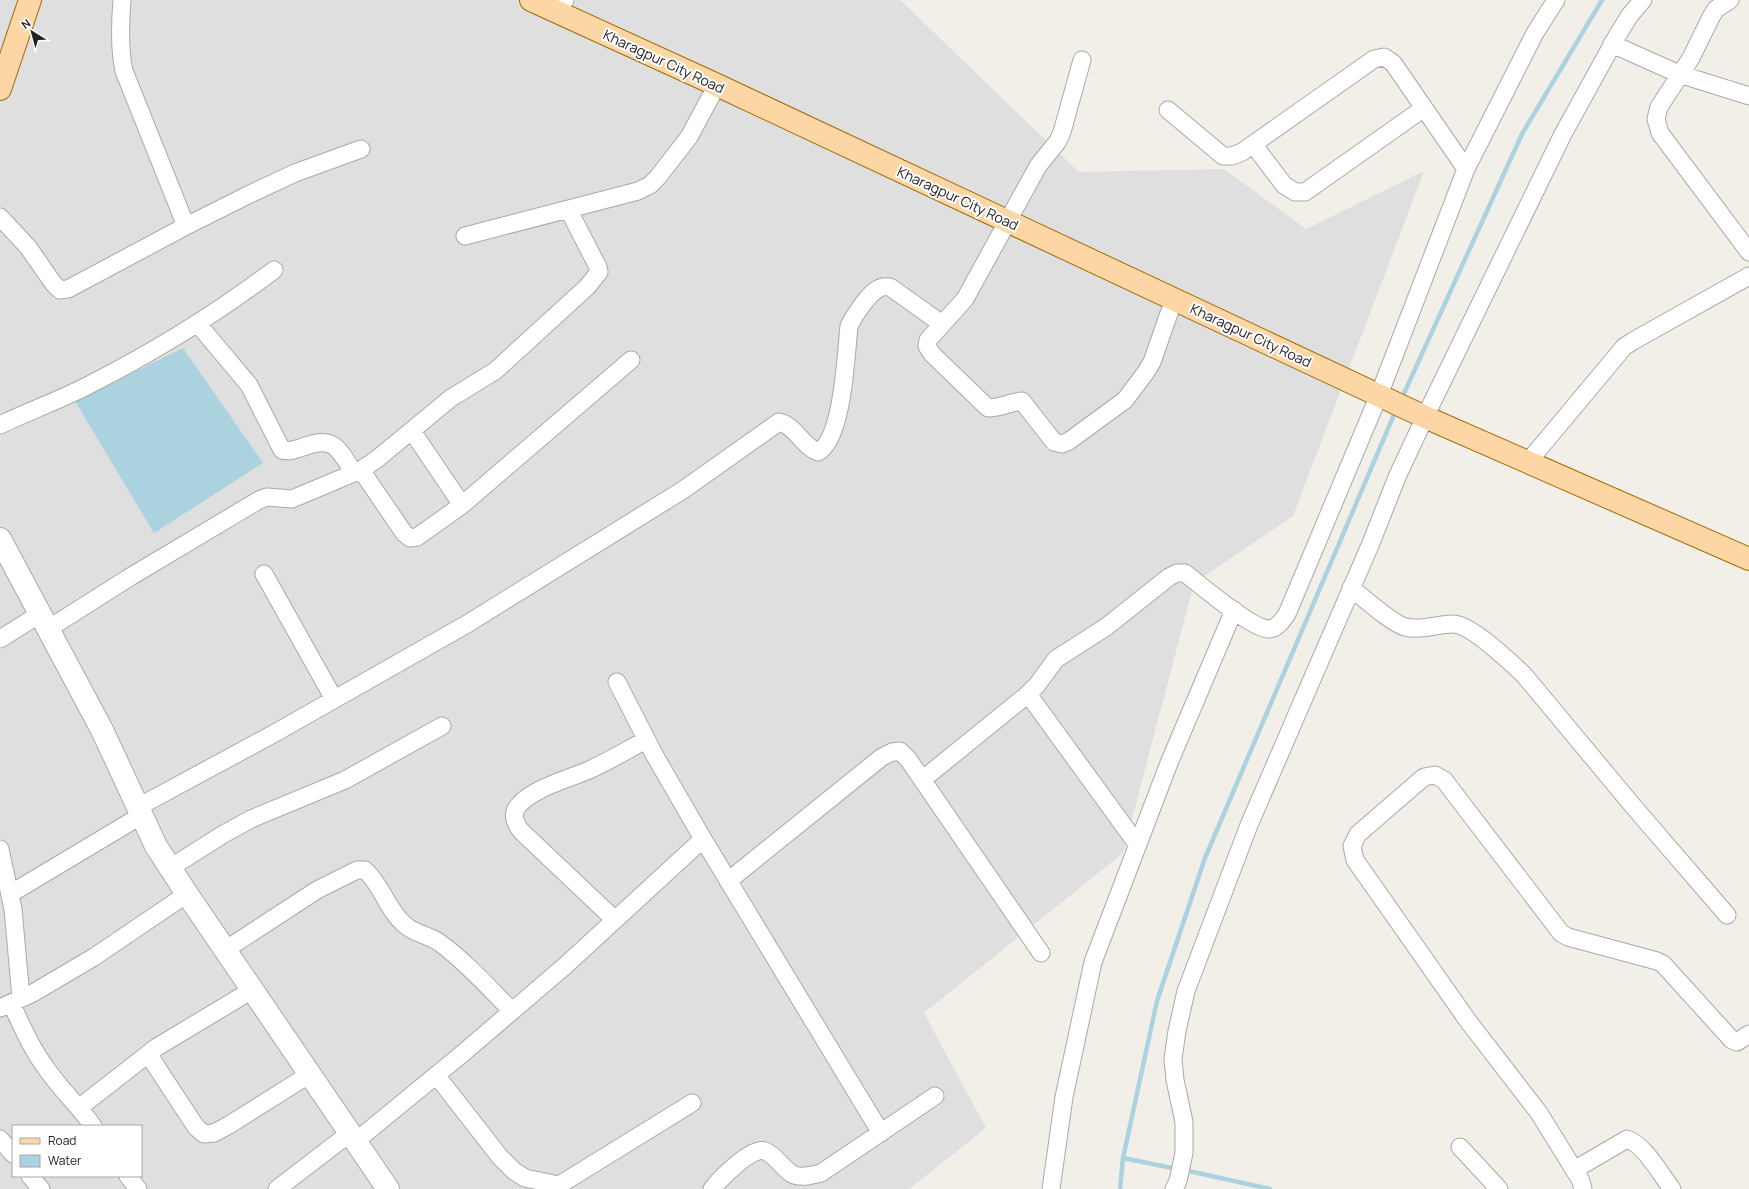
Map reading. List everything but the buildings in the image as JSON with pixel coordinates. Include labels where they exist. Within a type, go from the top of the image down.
[{"type":"main road","points":[[0,89],[30,0]]},
{"type":"main road","name":"Kharagpur City Road","points":[[531,0],[561,6],[717,85],[1417,413],[1749,559]]},
{"type":"street","points":[[122,0],[120,20],[121,56],[124,71],[186,226]]},
{"type":"street","points":[[922,780],[1028,694],[1037,685],[1056,659],[1106,626],[1169,577],[1177,573],[1185,573],[1259,627],[1268,629],[1276,627],[1282,623],[1381,396],[1466,169],[1535,34],[1556,0]]},
{"type":"street","points":[[1177,1186],[1184,1153],[1184,1122],[1175,1080],[1174,1059],[1177,1031],[1186,991],[1249,824],[1371,543],[1397,477],[1417,413],[1563,134],[1612,44],[1630,15],[1643,0]]},
{"type":"street","points":[[1730,0],[1716,9],[1691,58],[1679,74],[1659,107],[1656,119],[1660,133],[1749,252]]},
{"type":"street","points":[[1612,44],[1679,74],[1749,96]]},
{"type":"street","points":[[1168,110],[1223,156],[1232,156],[1253,144],[1374,59],[1384,57],[1393,63],[1466,169]]},
{"type":"street","points":[[1082,60],[1062,132],[1058,141],[1038,166],[966,299],[928,340],[927,346],[932,354],[988,408],[998,408],[1016,402],[1022,402],[1026,404],[1054,442],[1062,444],[1069,441],[1124,400],[1152,362],[1174,299]]},
{"type":"street","points":[[465,236],[638,190],[650,185],[689,137],[717,85]]},
{"type":"street","points":[[1253,144],[1284,185],[1295,192],[1305,192],[1424,108]]},
{"type":"street","points":[[0,217],[28,247],[53,284],[60,290],[68,289],[186,226],[295,173],[361,150]]},
{"type":"street","points":[[0,639],[44,621],[130,577],[259,500],[267,497],[292,499],[357,471],[378,459],[462,390],[495,371],[595,278],[599,272],[598,267],[568,209]]},
{"type":"street","points":[[0,425],[89,385],[161,347],[246,291],[274,270]]},
{"type":"street","points":[[1528,462],[1624,347],[1749,276]]},
{"type":"street","points":[[10,894],[140,811],[467,624],[676,494],[779,422],[786,423],[812,449],[818,452],[824,448],[838,415],[849,326],[853,318],[874,291],[881,287],[890,287],[942,324]]},
{"type":"street","points":[[197,323],[249,385],[282,450],[288,452],[323,441],[331,444],[357,471],[404,533],[410,538],[424,534],[462,505],[631,360]]},
{"type":"street","points":[[412,431],[462,505]]},
{"type":"street","points":[[0,539],[102,730],[156,846],[187,894],[388,1189]]},
{"type":"street","points":[[264,574],[334,699]]},
{"type":"street","points":[[1351,588],[1395,622],[1405,627],[1416,628],[1454,624],[1466,627],[1508,660],[1524,675],[1633,806],[1728,915]]},
{"type":"street","points":[[1051,1189],[1064,1097],[1093,962],[1169,763],[1234,610]]},
{"type":"street","points":[[617,682],[646,740],[703,839],[881,1133]]},
{"type":"street","points":[[1028,694],[1137,844]]},
{"type":"street","points":[[170,868],[250,819],[345,780],[442,726]]},
{"type":"street","points":[[615,920],[521,831],[515,823],[514,815],[518,806],[537,792],[590,769],[646,740]]},
{"type":"street","points":[[728,881],[882,757],[892,752],[900,751],[908,758],[1041,953]]},
{"type":"street","points":[[1582,1189],[1581,1181],[1539,1113],[1468,1021],[1354,860],[1352,846],[1358,834],[1424,777],[1435,775],[1444,780],[1561,933],[1568,937],[1657,961],[1663,964],[1732,1040],[1737,1042],[1749,1034]]},
{"type":"street","points":[[277,1189],[353,1137],[436,1075],[512,1011],[615,920],[703,839]]},
{"type":"street","points":[[0,849],[13,909],[11,1003],[32,1048],[47,1070],[80,1108],[92,1125]]},
{"type":"street","points":[[225,950],[318,890],[357,870],[365,870],[370,875],[392,911],[404,924],[415,932],[438,942],[452,952],[512,1011]]},
{"type":"street","points":[[11,1003],[33,993],[94,956],[187,894]]},
{"type":"street","points":[[80,1108],[157,1047],[252,990]]},
{"type":"street","points":[[148,1054],[196,1127],[204,1134],[214,1133],[229,1125],[310,1074]]},
{"type":"street","points":[[436,1075],[500,1157],[514,1171],[525,1178],[558,1187],[692,1103]]},
{"type":"street","points":[[712,1189],[748,1155],[759,1150],[766,1151],[796,1182],[805,1176],[821,1173],[935,1096]]},
{"type":"street","points":[[1574,1170],[1627,1138],[1633,1140],[1640,1146],[1672,1189]]},
{"type":"street","points":[[0,1139],[12,1153]]},
{"type":"street","points":[[1460,1147],[1499,1189]]},
{"type":"street","points":[[31,1177],[41,1189]]},
{"type":"street","points":[[129,1177],[138,1189]]},
{"type":"shaded area","points":[[0,0],[900,0],[1079,172],[1224,169],[1306,229],[1424,171],[1293,516],[1194,583],[1123,853],[924,1013],[986,1128],[909,1189],[0,1189]]},
{"type":"water","points":[[183,348],[263,463],[154,533],[75,401]]},
{"type":"waterway","points":[[1401,400],[1522,134],[1602,0]]},
{"type":"waterway","points":[[1120,1189],[1123,1158],[1157,1001],[1205,858],[1396,410]]},
{"type":"waterway","points":[[1123,1158],[1177,1169]]},
{"type":"waterway","points":[[1184,1170],[1270,1189]]}]
